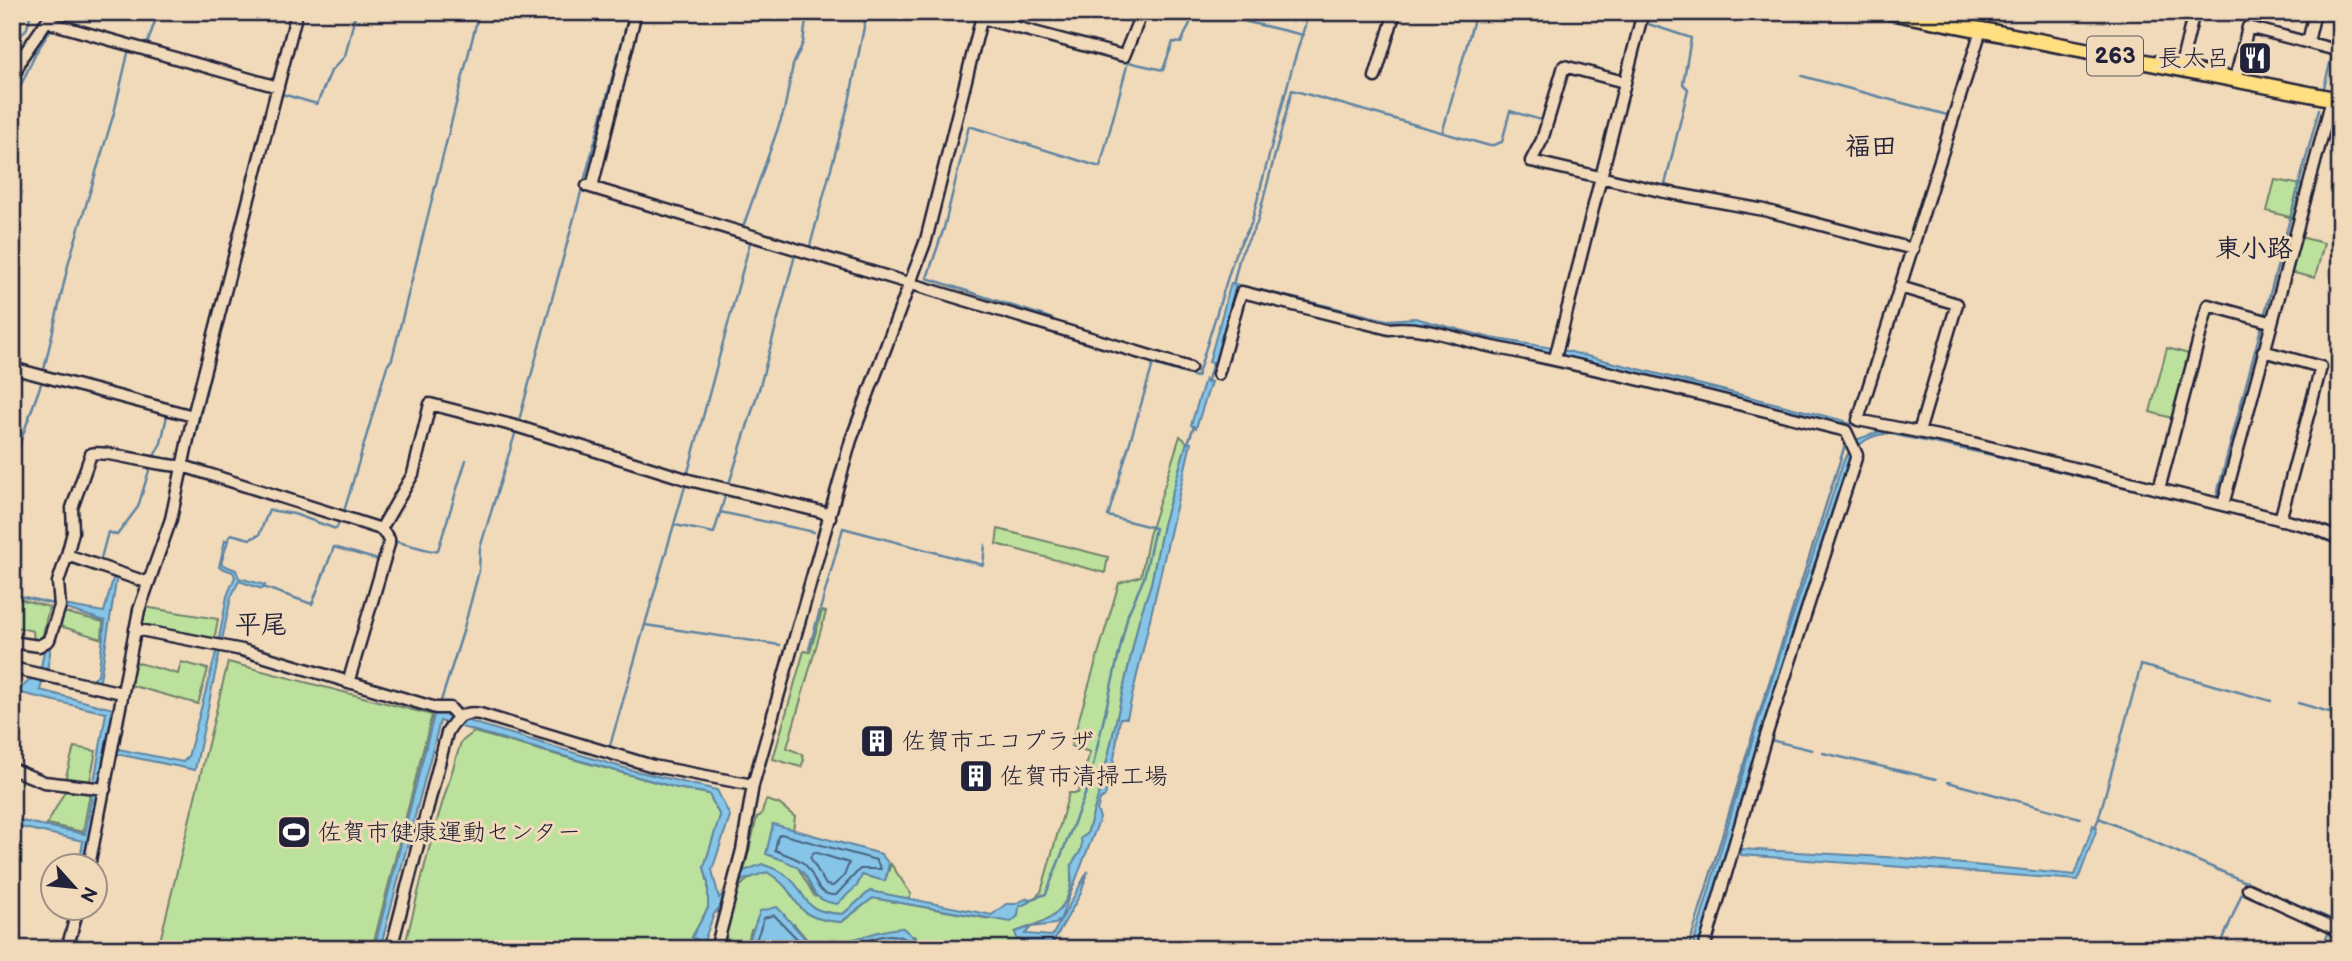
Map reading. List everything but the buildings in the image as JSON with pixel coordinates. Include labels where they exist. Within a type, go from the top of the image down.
[{"type":"highway","name":"263","points":[[1890,12],[1968,19],[1981,30],[2336,99]]},
{"type":"street","points":[[92,852],[146,582],[171,519],[193,416],[297,12]]},
{"type":"street","points":[[636,12],[589,187],[1191,368]]},
{"type":"street","points":[[716,949],[753,785],[870,385],[912,283],[982,15],[1125,52],[1142,12]]},
{"type":"street","points":[[1375,77],[1395,12]]},
{"type":"street","points":[[2180,69],[2194,12]]},
{"type":"street","points":[[2308,42],[2315,12]]},
{"type":"street","points":[[51,15],[54,24],[278,87]]},
{"type":"street","points":[[12,81],[22,57],[51,15]]},
{"type":"street","points":[[1556,353],[1602,175],[1621,81],[1641,18]]},
{"type":"street","points":[[2235,80],[2248,27],[2335,49]]},
{"type":"street","points":[[1981,30],[1908,248],[1900,287],[1858,420],[2218,503],[2340,539]]},
{"type":"street","points":[[1621,81],[1564,66],[1541,142],[1531,161],[1843,228],[1908,248]]},
{"type":"street","points":[[2218,503],[2263,351],[2266,321],[2336,99]]},
{"type":"street","points":[[1900,287],[1957,304],[1919,432]]},
{"type":"street","points":[[1218,374],[1234,324],[1238,296],[1242,292],[1389,329],[1413,327],[1492,347],[1556,353],[1846,431],[1857,455],[1766,736],[1704,949]]},
{"type":"street","points":[[2159,489],[2208,305],[2266,321]]},
{"type":"street","points":[[2263,351],[2321,368],[2280,520]]},
{"type":"street","points":[[12,368],[193,416]]},
{"type":"street","points":[[381,529],[414,474],[430,404],[517,427],[686,480],[830,517]]},
{"type":"street","points":[[12,642],[39,646],[47,641],[60,606],[58,582],[73,532],[72,508],[92,454],[96,452],[151,464],[183,466],[381,529],[389,541],[348,682]]},
{"type":"street","points":[[67,555],[146,582]]},
{"type":"street","points":[[135,629],[220,645],[438,709],[450,708],[458,717]]},
{"type":"street","points":[[12,668],[122,693]]},
{"type":"street","points":[[391,949],[449,729],[458,717],[470,712],[480,714],[703,778],[753,785]]},
{"type":"street","points":[[12,769],[44,782],[104,789]]},
{"type":"street","points":[[2248,889],[2334,928]]},
{"type":"street","points":[[67,949],[74,922]]},
{"type":"green space","points":[[2275,180],[2302,185],[2293,218],[2267,211]]},
{"type":"green space","points":[[2300,237],[2324,243],[2315,278],[2290,272]]},
{"type":"green space","points":[[2167,348],[2189,354],[2172,418],[2150,412]]},
{"type":"green space","points":[[1180,436],[1187,442],[1163,525],[1102,783],[1083,848],[1071,868],[1071,883],[1064,904],[1049,918],[1015,932],[1029,943],[1030,949],[926,949],[915,936],[827,946],[809,942],[794,924],[751,930],[746,949],[721,949],[732,900],[737,891],[744,882],[767,872],[787,889],[804,911],[824,920],[842,922],[873,898],[990,919],[1031,901],[1041,892],[1069,793],[1078,793],[1090,752],[1071,746],[1119,583],[1141,576],[1149,535]]},
{"type":"green space","points":[[998,529],[1108,557],[1105,573],[996,544]]},
{"type":"green space","points":[[12,597],[49,607],[42,639],[34,642],[33,631],[12,626]]},
{"type":"green space","points":[[144,607],[218,619],[214,641],[141,628]]},
{"type":"green space","points":[[822,611],[826,612],[787,748],[802,754],[804,760],[801,767],[773,759],[804,651],[810,652]]},
{"type":"green space","points":[[63,612],[103,622],[102,639],[60,626]]},
{"type":"green space","points":[[135,662],[178,674],[181,662],[208,669],[198,704],[130,685]]},
{"type":"green space","name":"佐賀市健康運動センター","points":[[228,662],[432,715],[372,949],[158,949]]},
{"type":"green space","name":"佐賀市健康運動センター","points":[[474,732],[677,788],[709,794],[720,816],[704,867],[708,883],[708,908],[692,937],[699,940],[696,949],[404,949],[432,837],[461,742]]},
{"type":"green space","points":[[74,747],[96,751],[90,781],[65,780]]},
{"type":"green space","points":[[65,791],[90,793],[83,832],[47,824]]},
{"type":"green space","points":[[766,800],[779,804],[795,817],[793,830],[773,825],[815,897],[862,875],[885,880],[891,864],[911,894],[909,899],[870,891],[843,914],[828,912],[817,910],[811,905],[792,880],[778,870],[762,865],[744,871],[757,817],[761,815]]},
{"type":"water","points":[[1231,283],[1387,320],[1415,318],[1491,338],[1553,348],[1552,353],[1492,343],[1412,323],[1389,324],[1235,287],[1217,364],[1209,362]]},
{"type":"water","points":[[1563,350],[1845,421],[1845,426],[1562,355]]},
{"type":"water","points":[[1205,379],[1211,382],[1196,428],[1191,425]]},
{"type":"water","points":[[1884,430],[1885,434],[1863,442],[1849,461],[1761,737],[1701,949],[1692,949],[1756,728],[1844,460],[1858,439]]},
{"type":"water","points":[[1187,442],[1191,443],[1127,718],[1120,718],[1113,766],[1105,796],[1100,800],[1097,810],[1100,818],[1060,920],[1055,924],[1031,927],[1025,934],[1052,936],[1088,871],[1081,893],[1052,944],[1037,944],[1037,949],[1030,949],[1029,943],[1017,939],[1015,932],[1044,922],[1058,912],[1068,896],[1072,883],[1072,864],[1080,852],[1081,838],[1087,834],[1102,783],[1139,620],[1151,584],[1163,525]]},
{"type":"water","points":[[225,540],[228,541],[221,564],[236,570],[239,578],[265,585],[262,589],[239,581],[231,597],[195,770],[107,752],[88,852],[81,852],[83,841],[12,825],[12,819],[85,834],[106,713],[12,691],[12,687],[20,689],[31,679],[39,678],[53,602],[56,604],[49,631],[50,654],[47,670],[93,680],[98,675],[105,621],[63,608],[63,605],[104,612],[114,575],[117,576],[100,680],[93,684],[45,672],[40,690],[113,709],[108,747],[183,762],[188,757],[217,649],[227,596],[235,577],[233,572],[219,567]]},
{"type":"water","points":[[435,711],[631,770],[717,790],[730,816],[712,870],[719,898],[744,871],[762,864],[783,873],[792,880],[811,905],[817,910],[828,912],[843,914],[870,891],[992,915],[1006,904],[1015,904],[1028,898],[1031,901],[1019,907],[1018,916],[1011,922],[873,898],[841,922],[811,916],[779,881],[767,872],[743,880],[714,914],[701,949],[696,949],[698,940],[692,937],[708,908],[708,883],[704,867],[720,816],[709,794],[677,788],[440,721],[380,949],[374,949]]},
{"type":"water","points":[[773,824],[881,854],[889,864],[885,881],[862,875],[857,886],[837,904],[827,902],[815,894],[804,873],[798,868],[766,854]]},
{"type":"water","points":[[2093,825],[2097,828],[2078,880],[1741,855],[1741,849],[1902,858],[2075,875]]},
{"type":"water","points":[[777,907],[807,940],[815,944],[838,943],[903,928],[926,949],[746,949],[760,911]]},
{"type":"waterway","points":[[12,47],[27,28],[31,12]]},
{"type":"waterway","points":[[147,45],[158,12]]},
{"type":"waterway","points":[[246,228],[282,94],[317,104],[331,71],[345,56],[356,12]]},
{"type":"waterway","points":[[343,515],[387,366],[392,359],[479,12]]},
{"type":"waterway","points":[[518,424],[630,12]]},
{"type":"waterway","points":[[752,233],[753,230],[743,227],[784,111],[793,65],[803,43],[807,12]]},
{"type":"waterway","points":[[810,246],[849,102],[867,12]]},
{"type":"waterway","points":[[1129,31],[1136,12]]},
{"type":"waterway","points":[[1128,62],[1163,70],[1173,42],[1181,43],[1195,12]]},
{"type":"waterway","points":[[1205,12],[1303,35]]},
{"type":"waterway","points":[[1028,900],[1046,894],[1088,787],[1128,614],[1144,578],[1155,528],[1108,516],[1153,364],[1197,377],[1235,254],[1251,224],[1309,12]]},
{"type":"waterway","points":[[1443,130],[1476,12]]},
{"type":"waterway","points":[[1642,22],[1691,38],[1683,84],[1688,89],[1664,189]]},
{"type":"waterway","points":[[12,105],[35,54],[51,29]]},
{"type":"waterway","points":[[1048,31],[1122,50]]},
{"type":"waterway","points":[[43,374],[69,261],[114,113],[129,49]]},
{"type":"waterway","points":[[2324,88],[2333,51]]},
{"type":"waterway","points":[[1053,319],[927,278],[944,228],[969,126],[1100,167],[1128,62],[1126,57]]},
{"type":"waterway","points":[[1802,76],[1951,116]]},
{"type":"waterway","points":[[1233,285],[1240,256],[1257,223],[1292,90],[1490,146],[1502,142],[1510,111],[1541,120],[1540,132]]},
{"type":"waterway","points":[[2215,502],[2319,109]]},
{"type":"waterway","points":[[1568,165],[1597,170],[1610,124]]},
{"type":"waterway","points":[[687,476],[751,239]]},
{"type":"waterway","points":[[190,458],[240,251]]},
{"type":"waterway","points":[[728,487],[760,386],[795,255]]},
{"type":"waterway","points":[[1207,383],[1213,362]]},
{"type":"waterway","points":[[12,465],[42,381]]},
{"type":"waterway","points":[[153,458],[161,443],[168,411]]},
{"type":"waterway","points":[[1843,422],[1880,431]]},
{"type":"waterway","points":[[1188,443],[1194,426]]},
{"type":"waterway","points":[[440,704],[479,571],[480,548],[516,431]]},
{"type":"waterway","points":[[1882,432],[1992,455],[2279,525],[2314,534],[2340,546]]},
{"type":"waterway","points":[[1688,949],[1846,442]]},
{"type":"waterway","points":[[394,541],[432,551],[438,550],[466,460]]},
{"type":"waterway","points":[[102,563],[100,562],[108,532],[117,535],[138,507],[151,464]]},
{"type":"waterway","points":[[609,749],[686,483]]},
{"type":"waterway","points":[[675,525],[714,533],[726,493]]},
{"type":"waterway","points":[[227,541],[231,534],[250,539],[259,535],[269,510],[294,514],[336,529],[340,521]]},
{"type":"waterway","points":[[720,512],[814,532]]},
{"type":"waterway","points":[[809,649],[843,528],[983,565],[985,545]]},
{"type":"waterway","points":[[263,587],[312,604],[334,547],[378,560],[384,544]]},
{"type":"waterway","points":[[12,594],[53,604]]},
{"type":"waterway","points":[[645,625],[780,645]]},
{"type":"waterway","points":[[222,651],[434,713]]},
{"type":"waterway","points":[[2099,817],[2141,665],[2271,701]]},
{"type":"waterway","points":[[2298,703],[2340,715]]},
{"type":"waterway","points":[[1770,740],[1812,750]]},
{"type":"waterway","points":[[1823,753],[1936,779]]},
{"type":"waterway","points":[[1948,782],[2080,818]]},
{"type":"waterway","points":[[2095,827],[2099,818],[2340,923]]},
{"type":"waterway","points":[[2219,949],[2247,881]]},
{"type":"waterway","points":[[2321,949],[2330,930]]},
{"type":"place","name":"長太呂","points":[[2255,58]]},
{"type":"place","name":"佐賀市エコプラザ","points":[[877,741]]},
{"type":"place","name":"佐賀市清掃工場","points":[[976,776]]},
{"type":"place","name":"佐賀市健康運動センター","points":[[294,832]]},
{"type":"district","name":"福田","points":[[1871,147]]},
{"type":"district","name":"東小路","points":[[2254,249]]},
{"type":"district","name":"平尾","points":[[261,625]]}]
